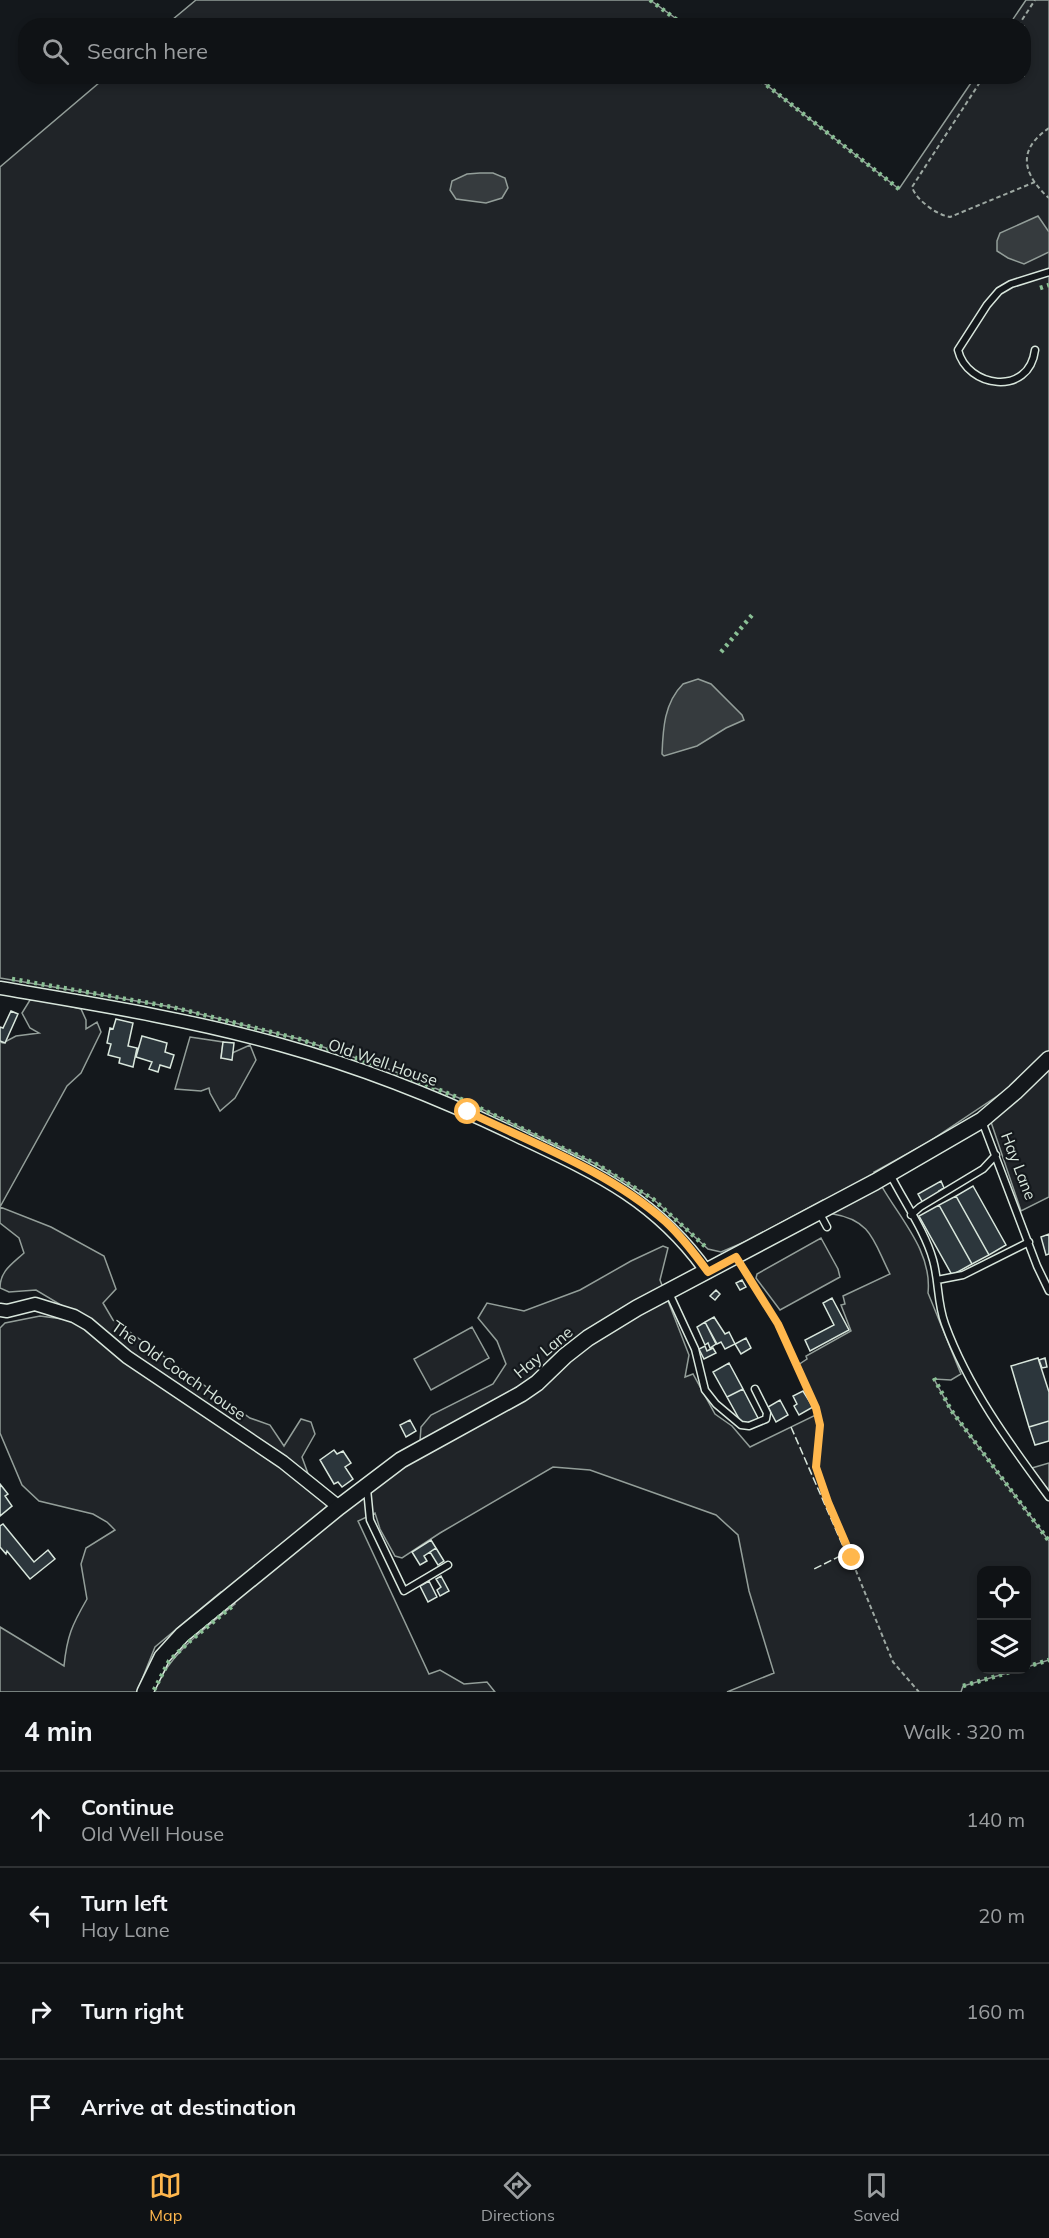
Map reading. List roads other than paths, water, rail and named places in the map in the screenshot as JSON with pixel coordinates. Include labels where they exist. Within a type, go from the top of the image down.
[{"type":"street","name":"Old Well House","points":[[0,988],[228,1031],[281,1045],[411,1088],[576,1163],[610,1182],[666,1222],[689,1246],[708,1272]]},
{"type":"street","name":"Hay Lane","points":[[146,1692],[162,1657],[177,1640],[339,1507],[401,1460],[521,1394],[537,1383],[588,1338],[637,1308],[889,1174],[981,1120],[994,1111],[1049,1059]]},
{"type":"street","name":"The Old Coach House","points":[[0,1310],[7,1311],[35,1304],[74,1316],[88,1324],[127,1357],[283,1462],[339,1507]]},
{"type":"lane","points":[[1035,350],[1031,367],[1026,373],[1007,382],[998,382],[974,374],[965,368],[958,350],[987,305],[999,291],[1011,284],[1049,272]]},
{"type":"lane","name":"Hay Lane","points":[[981,1120],[1049,1291]]},
{"type":"lane","points":[[911,1215],[920,1207],[983,1169],[996,1155]]},
{"type":"lane","points":[[889,1174],[930,1250],[937,1280],[940,1309],[965,1371],[1009,1442],[1049,1497]]},
{"type":"lane","points":[[819,1212],[827,1227]]},
{"type":"lane","points":[[937,1280],[963,1275],[1029,1242]]},
{"type":"lane","points":[[668,1292],[695,1349],[705,1390],[716,1404],[741,1425],[749,1426],[766,1419],[766,1413],[755,1389]]},
{"type":"lane","points":[[367,1485],[370,1520],[404,1591],[447,1565]]}]
